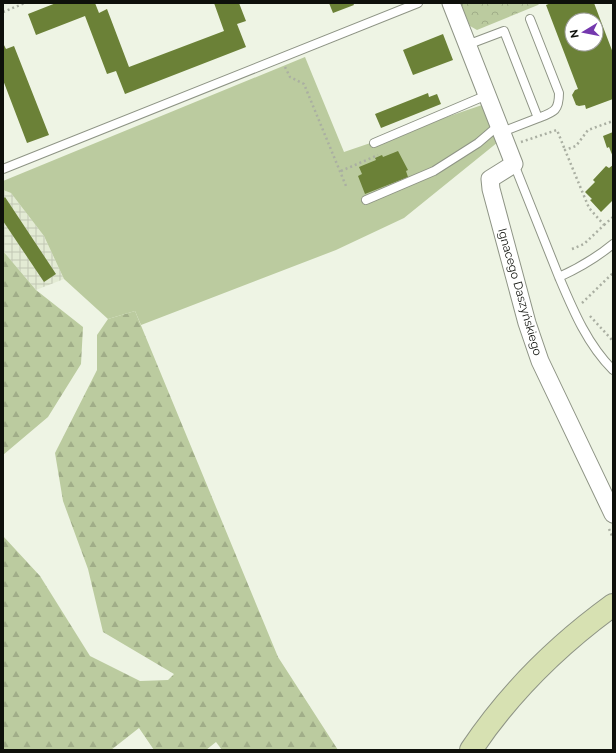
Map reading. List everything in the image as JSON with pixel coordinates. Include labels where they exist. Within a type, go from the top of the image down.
[{"type":"street","points":[[451,3],[514,164]]},
{"type":"street","name":"Ignacego Daszyńskiego","points":[[514,164],[490,179],[491,189],[527,323],[540,361],[555,395],[613,514]]},
{"type":"street","points":[[471,750],[496,716],[528,679],[570,639],[613,605]]},
{"type":"lane","points":[[3,169],[418,3]]},
{"type":"lane","points":[[366,200],[434,171],[478,143],[503,135],[552,113],[556,109],[559,105],[559,93],[530,19]]},
{"type":"lane","points":[[467,45],[504,31],[538,118]]},
{"type":"lane","points":[[374,143],[487,94]]},
{"type":"lane","points":[[514,164],[574,312],[590,341],[613,370]]},
{"type":"lane","points":[[559,276],[579,268],[596,258],[613,244]]},
{"type":"path","points":[[3,12],[25,3]]},
{"type":"path","points":[[280,58],[290,77],[304,84],[346,186]]},
{"type":"path","points":[[565,150],[576,146],[588,130],[613,121]]},
{"type":"path","points":[[503,135],[557,130],[589,208],[604,225]]},
{"type":"path","points":[[341,171],[378,155],[374,143]]},
{"type":"path","points":[[572,249],[584,244],[613,217]]},
{"type":"path","points":[[580,305],[613,273]]},
{"type":"path","points":[[589,316],[613,340]]},
{"type":"shaded area","points":[[3,190],[11,193],[44,236],[64,279],[36,290],[3,251]]},
{"type":"green space","points":[[460,3],[540,3],[477,30],[470,26]]},
{"type":"green space","points":[[305,57],[344,152],[482,105],[498,142],[404,218],[336,250],[141,325],[135,311],[108,319],[64,279],[44,236],[11,193],[3,190],[3,181]]},
{"type":"green space","points":[[3,251],[36,290],[83,327],[81,364],[48,417],[3,455]]},
{"type":"green space","points":[[135,311],[278,657],[338,750],[222,750],[216,742],[206,750],[154,750],[139,728],[111,750],[3,750],[3,536],[40,576],[90,656],[140,681],[168,680],[174,674],[103,632],[88,569],[63,501],[55,453],[97,370],[97,335],[108,319]]},
{"type":"building","points":[[56,3],[95,3],[99,13],[107,9],[129,67],[224,31],[214,3],[239,3],[246,21],[237,24],[246,47],[125,94],[116,71],[107,74],[85,16],[36,35],[28,14]]},
{"type":"building","points":[[329,3],[353,3],[354,5],[333,13]]},
{"type":"building","points":[[551,3],[594,3],[597,12],[564,12],[564,52],[604,52],[604,29],[613,53],[613,99],[586,109],[585,105],[576,105],[572,95],[575,90],[578,89],[546,5]]},
{"type":"building","points":[[443,34],[453,60],[413,75],[403,50]]},
{"type":"building","points":[[3,43],[6,49],[14,46],[49,135],[27,143],[3,80]]},
{"type":"building","points":[[428,93],[429,97],[437,94],[441,104],[381,128],[375,114]]},
{"type":"building","points":[[613,132],[613,157],[609,147],[607,148],[603,136]]},
{"type":"building","points":[[398,151],[408,170],[406,171],[408,177],[365,194],[358,176],[362,174],[359,167],[376,160],[375,158],[382,155],[383,157]]},
{"type":"building","points":[[613,165],[613,200],[601,212],[585,192],[595,182],[593,180],[606,166],[609,168]]},
{"type":"building","points":[[5,197],[56,274],[44,282],[3,221],[3,199]]}]
